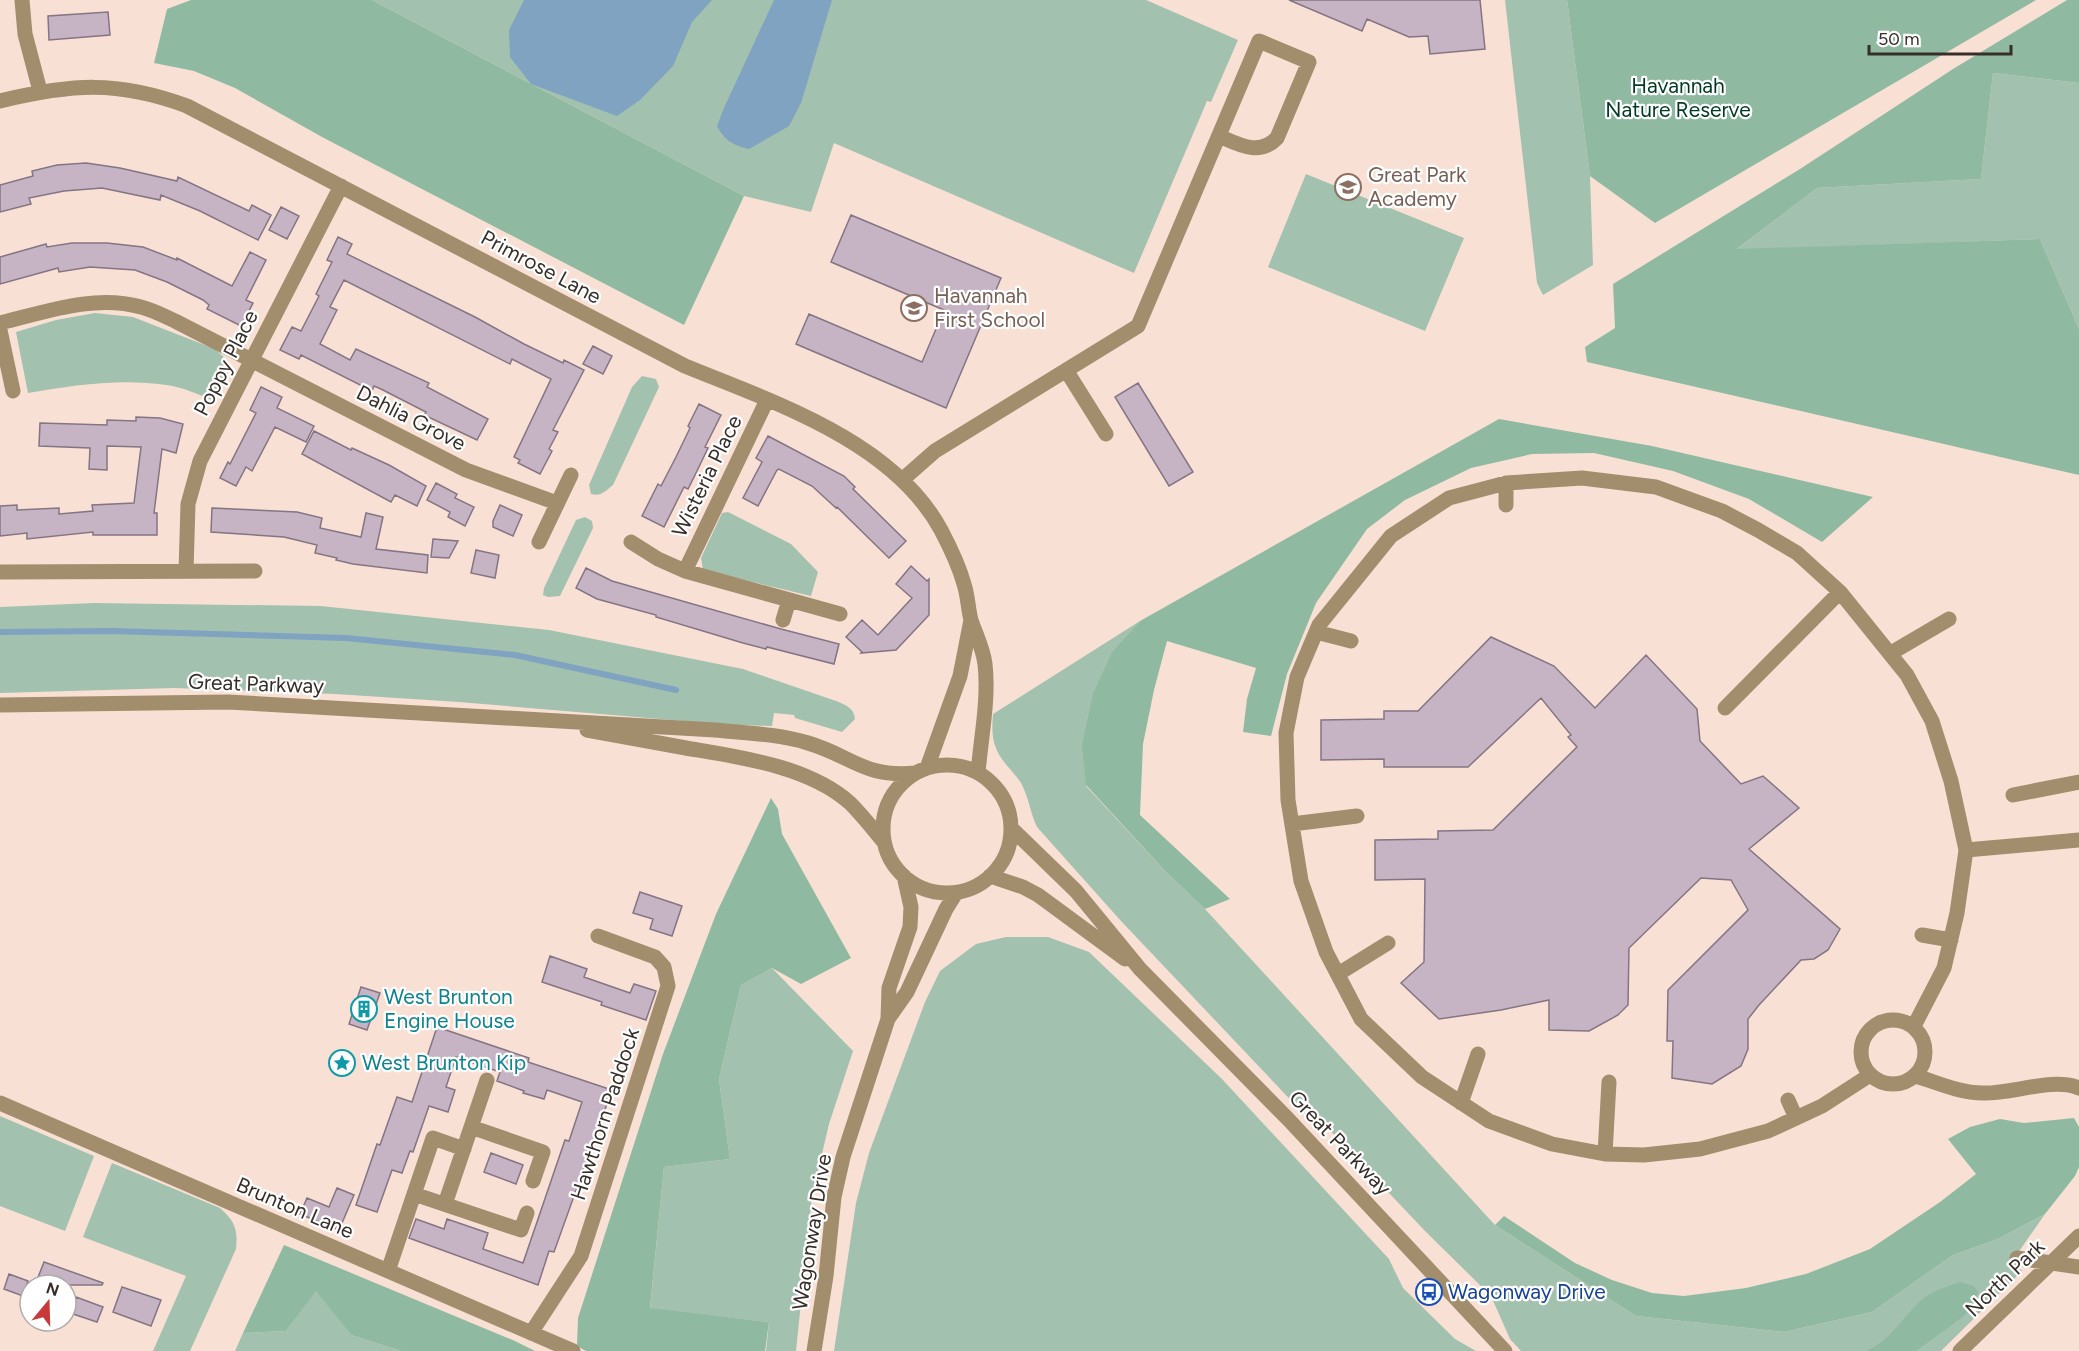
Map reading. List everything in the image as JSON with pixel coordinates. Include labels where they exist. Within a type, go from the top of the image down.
[{"type":"street","points":[[22,0],[25,34],[40,91]]},
{"type":"street","points":[[902,480],[935,451],[1138,326],[1258,41],[1309,63],[1277,138],[1272,143],[1262,148],[1254,148],[1242,146],[1219,136]]},
{"type":"street","name":"Primrose Lane","points":[[0,101],[40,91],[98,87],[130,89],[159,95],[187,106],[685,366],[767,400],[824,427],[886,466],[923,504],[940,528],[964,584],[971,620],[980,640],[985,664],[986,697],[978,773]]},
{"type":"street","name":"Poppy Place","points":[[186,571],[188,504],[200,461],[341,186]]},
{"type":"street","name":"Dahlia Grove","points":[[0,323],[76,304],[100,302],[142,307],[175,321],[466,470],[557,504]]},
{"type":"street","points":[[0,330],[13,391]]},
{"type":"street","points":[[1066,370],[1106,434]]},
{"type":"street","name":"Wisteria Place","points":[[685,571],[767,400]]},
{"type":"street","points":[[539,542],[571,475]]},
{"type":"street","points":[[1869,1075],[1822,1106],[1768,1131],[1700,1149],[1644,1155],[1605,1154],[1552,1144],[1489,1121],[1422,1077],[1361,1020],[1326,952],[1301,881],[1287,800],[1286,733],[1297,677],[1319,625],[1391,536],[1449,498],[1506,483],[1582,478],[1656,487],[1722,511],[1758,530],[1797,553],[1840,592],[1891,653],[1932,721],[1950,781],[1966,850],[1952,940],[1944,968],[1914,1026]]},
{"type":"street","points":[[1506,483],[1506,505]]},
{"type":"street","name":"Wisteria Place","points":[[631,542],[658,560],[685,571],[840,614]]},
{"type":"street","points":[[0,572],[255,571]]},
{"type":"street","points":[[1725,708],[1840,592]]},
{"type":"street","points":[[783,620],[789,600]]},
{"type":"street","points":[[1891,653],[1949,619]]},
{"type":"street","name":"Primrose Lane","points":[[921,770],[960,676],[971,620]]},
{"type":"street","points":[[1316,632],[1351,641]]},
{"type":"street","name":"Great Parkway","points":[[0,705],[228,702],[510,717],[715,730],[785,738],[825,749],[874,772],[896,775],[953,765],[978,773],[989,780],[1005,802],[1011,828],[1006,854],[990,876],[980,884],[956,893],[927,890],[915,885],[904,876],[888,855],[884,842],[850,803],[824,786],[795,773],[713,752],[510,717]]},
{"type":"street","points":[[884,842],[883,821],[888,802],[904,781],[921,770]]},
{"type":"street","points":[[2013,795],[2079,782]]},
{"type":"street","points":[[1292,824],[1356,816]]},
{"type":"street","name":"Great Parkway","points":[[1011,828],[1076,891],[1140,969],[1288,1119],[1505,1351]]},
{"type":"street","points":[[1966,850],[2079,840]]},
{"type":"street","name":"Wagonway Drive","points":[[814,1351],[826,1276],[836,1187],[843,1156],[888,1019],[889,988],[909,927],[910,907],[904,876]]},
{"type":"street","name":"Great Parkway","points":[[990,876],[1011,882],[1038,895],[1140,969]]},
{"type":"street","name":"Wagonway Drive","points":[[888,1019],[907,992],[946,909],[956,893]]},
{"type":"street","points":[[1922,935],[1952,940]]},
{"type":"street","name":"Hawthorn Paddock","points":[[531,1333],[582,1256],[668,986],[664,967],[655,957],[598,936]]},
{"type":"street","points":[[1338,974],[1388,943]]},
{"type":"street","points":[[1892,1020],[1903,1021],[1914,1026],[1924,1040],[1926,1054],[1924,1064],[1916,1076],[1906,1083],[1885,1084],[1869,1075],[1864,1067],[1861,1047],[1864,1038],[1874,1026],[1892,1020]]},
{"type":"street","points":[[1461,1103],[1478,1054]]},
{"type":"street","points":[[1916,1076],[1962,1092],[1981,1094],[2059,1084],[2079,1088]]},
{"type":"street","points":[[445,1204],[487,1080]]},
{"type":"street","points":[[1605,1154],[1609,1082]]},
{"type":"street","points":[[1788,1100],[1796,1118]]},
{"type":"street","name":"Brunton Lane","points":[[0,1103],[573,1351]]},
{"type":"street","points":[[471,1127],[543,1152],[533,1181]]},
{"type":"street","points":[[388,1271],[433,1138],[464,1149]]},
{"type":"street","points":[[414,1194],[521,1230],[527,1213]]},
{"type":"street","name":"North Park","points":[[1960,1351],[2079,1236]]},
{"type":"street","points":[[2018,1258],[2079,1267]]},
{"type":"green space","points":[[191,0],[372,0],[744,196],[684,325],[322,137],[235,88],[194,71],[154,63],[167,9]]},
{"type":"green space","points":[[372,0],[1146,0],[1238,40],[1211,102],[1207,101],[1134,273],[834,143],[811,212],[744,196]]},
{"type":"green space","points":[[1505,0],[1567,0],[1590,176],[1593,265],[1543,295],[1537,283]]},
{"type":"green space","name":"Havannah Nature Reserve","points":[[1567,0],[2036,0],[1655,223],[1590,176]]},
{"type":"green space","points":[[2067,0],[2079,0],[2079,83],[1993,73],[1981,179],[1817,188],[1737,249],[2040,239],[2079,329],[2079,475],[1587,362],[1585,347],[1615,328],[1613,284],[1800,169],[1953,69]]},
{"type":"green space","points":[[1993,73],[2079,83],[2079,329],[2040,239],[1736,250],[1817,188],[1981,179]]},
{"type":"green space","points":[[1306,174],[1464,238],[1425,331],[1268,267]]},
{"type":"green space","points":[[95,313],[133,317],[215,349],[229,362],[228,373],[215,401],[172,386],[132,382],[80,385],[28,393],[16,332],[56,320]]},
{"type":"green space","points":[[642,376],[656,379],[659,387],[613,485],[600,494],[591,494],[589,485],[632,387]]},
{"type":"green space","points":[[1499,419],[1652,446],[1873,497],[1822,542],[1749,499],[1673,471],[1594,453],[1532,454],[1471,468],[1405,500],[1367,529],[1316,603],[1287,674],[1271,736],[1243,732],[1247,699],[1256,668],[1167,641],[1143,744],[1140,815],[1230,899],[1205,909],[1166,872],[1086,785],[1082,745],[1093,694],[1113,650],[1140,621]]},
{"type":"green space","points":[[728,512],[791,544],[818,572],[811,596],[703,570],[701,558],[722,513]]},
{"type":"green space","points":[[585,517],[592,521],[593,528],[560,596],[543,595],[544,588],[576,520]]},
{"type":"green space","points":[[94,603],[321,606],[549,630],[743,669],[843,704],[849,707],[855,719],[842,732],[795,718],[794,715],[774,713],[772,726],[731,725],[335,694],[174,688],[0,693],[0,607]]},
{"type":"green space","points":[[1140,621],[1113,650],[1086,786],[1166,872],[1205,909],[1495,1225],[1636,1316],[1784,1332],[1872,1312],[1953,1255],[1998,1239],[2045,1214],[2013,1260],[2022,1271],[1941,1351],[1521,1351],[1510,1339],[1491,1296],[1425,1231],[1320,1120],[1303,1113],[1121,921],[1037,827],[1021,783],[1004,762],[994,743],[993,714]]},
{"type":"green space","points":[[771,798],[778,809],[782,834],[851,958],[801,984],[772,968],[741,985],[719,1079],[730,1159],[664,1167],[650,1308],[769,1322],[765,1351],[586,1351],[577,1346],[578,1318],[663,1054],[716,914]]},
{"type":"green space","points":[[1006,937],[1048,937],[1089,952],[1222,1079],[1389,1259],[1403,1288],[1455,1339],[1476,1351],[834,1351],[856,1203],[869,1153],[925,1002],[940,971],[976,944]]},
{"type":"green space","points":[[772,968],[853,1051],[829,1124],[812,1196],[796,1351],[766,1351],[769,1322],[650,1309],[664,1167],[730,1159],[719,1079],[741,985]]},
{"type":"green space","points":[[0,1116],[94,1156],[65,1231],[0,1206]]},
{"type":"green space","points":[[2074,1118],[2079,1127],[2079,1167],[2075,1176],[2045,1214],[1998,1239],[1953,1255],[1872,1312],[1784,1332],[1636,1316],[1495,1225],[1504,1216],[1575,1263],[1612,1280],[1652,1293],[1684,1296],[1746,1288],[1806,1274],[1870,1249],[1940,1202],[1976,1174],[1948,1139],[1970,1127],[2000,1119],[2024,1123]]},
{"type":"green space","points":[[112,1163],[220,1208],[234,1226],[236,1249],[190,1351],[153,1351],[186,1276],[83,1237]]},
{"type":"green space","points":[[284,1245],[535,1351],[401,1351],[351,1335],[316,1291],[286,1331],[243,1333]]},
{"type":"green space","points":[[1960,1282],[1974,1286],[1978,1292],[1975,1303],[1964,1316],[1916,1351],[1866,1351],[1883,1341],[1925,1297]]},
{"type":"green space","points":[[316,1290],[351,1335],[401,1351],[235,1351],[243,1333],[286,1331]]},
{"type":"water","points":[[524,0],[712,0],[692,22],[673,66],[640,100],[617,116],[531,84],[510,57],[509,30]]},
{"type":"water","points":[[774,0],[832,0],[801,103],[789,126],[749,149],[730,142],[717,126]]},
{"type":"building","points":[[1289,0],[1480,0],[1485,49],[1430,54],[1428,36],[1409,37],[1367,19],[1362,31]]},
{"type":"building","points":[[108,12],[110,35],[49,40],[48,16]]},
{"type":"building","points":[[86,163],[177,181],[178,177],[249,211],[252,205],[271,215],[258,240],[200,211],[161,195],[160,200],[102,188],[64,191],[29,198],[31,204],[0,212],[0,185],[33,176],[32,171],[57,165]]},
{"type":"building","points":[[281,207],[299,216],[287,239],[269,230]]},
{"type":"building","points":[[851,215],[1001,278],[946,408],[796,344],[809,314],[922,362],[944,310],[831,262]]},
{"type":"building","points":[[338,237],[352,244],[347,254],[475,317],[524,344],[563,363],[564,360],[584,370],[553,430],[558,432],[549,449],[552,451],[540,474],[518,463],[520,460],[514,457],[551,379],[512,359],[510,364],[344,280],[330,307],[337,310],[320,344],[350,360],[356,349],[429,383],[427,387],[488,419],[477,440],[424,415],[426,412],[381,389],[374,386],[372,391],[301,355],[299,359],[280,350],[292,327],[301,331],[319,296],[316,294],[332,262],[327,260]]},
{"type":"building","points":[[72,243],[107,243],[143,247],[177,260],[177,258],[232,286],[250,252],[266,260],[246,300],[253,303],[241,326],[207,309],[209,305],[203,300],[167,282],[135,270],[90,267],[59,272],[58,268],[0,284],[0,257],[46,244],[47,247]]},
{"type":"building","points":[[593,346],[612,356],[603,374],[583,364]]},
{"type":"building","points":[[1138,383],[1193,472],[1169,486],[1115,397]]},
{"type":"building","points":[[261,387],[282,397],[277,408],[314,426],[306,442],[275,427],[252,471],[246,467],[236,486],[220,478],[228,462],[230,464],[256,413],[250,410]]},
{"type":"building","points":[[699,404],[721,415],[688,489],[684,487],[664,527],[642,516],[658,484],[661,486],[676,457]]},
{"type":"building","points":[[136,417],[160,418],[183,424],[176,453],[162,449],[154,513],[157,513],[157,535],[93,535],[93,532],[27,539],[27,533],[0,536],[0,506],[17,505],[17,510],[59,508],[59,514],[93,511],[92,505],[134,503],[141,447],[107,446],[107,470],[89,469],[90,448],[39,446],[40,423],[107,425],[107,420],[136,421]]},
{"type":"building","points":[[314,431],[351,450],[352,448],[389,465],[426,486],[417,506],[395,495],[391,502],[302,454]]},
{"type":"building","points":[[768,436],[844,476],[855,487],[853,489],[906,541],[889,558],[812,486],[779,469],[758,506],[743,498],[762,462],[756,458]]},
{"type":"building","points":[[436,483],[457,494],[455,498],[474,507],[465,526],[448,517],[450,512],[427,500]]},
{"type":"building","points":[[500,505],[522,515],[513,536],[493,527],[493,521]]},
{"type":"building","points":[[212,508],[297,512],[322,518],[320,528],[361,537],[366,513],[383,517],[376,549],[428,555],[427,573],[336,560],[337,558],[315,553],[317,545],[284,537],[211,532]]},
{"type":"building","points":[[433,539],[458,541],[449,558],[431,557]]},
{"type":"building","points":[[476,550],[499,555],[495,578],[471,573]]},
{"type":"building","points":[[911,566],[927,581],[929,579],[929,615],[896,650],[861,653],[846,637],[862,620],[878,635],[912,598],[896,584]]},
{"type":"building","points":[[586,568],[612,581],[839,644],[834,664],[743,643],[597,599],[576,588]]},
{"type":"building","points":[[1491,637],[1554,666],[1595,708],[1646,655],[1697,709],[1700,741],[1741,784],[1763,776],[1799,808],[1749,849],[1840,929],[1828,950],[1814,959],[1801,960],[1759,1005],[1748,1019],[1748,1049],[1741,1066],[1712,1084],[1672,1078],[1673,1041],[1667,1041],[1668,990],[1748,910],[1731,880],[1701,878],[1629,948],[1628,1005],[1618,1015],[1589,1031],[1549,1030],[1549,1000],[1439,1019],[1401,983],[1424,962],[1425,879],[1375,880],[1375,840],[1438,839],[1438,831],[1493,830],[1577,747],[1568,737],[1571,735],[1541,698],[1468,767],[1384,767],[1384,759],[1321,760],[1321,720],[1384,719],[1384,711],[1418,711]]},
{"type":"building","points":[[640,892],[682,906],[672,936],[650,929],[653,919],[633,913]]},
{"type":"building","points":[[550,956],[587,969],[584,977],[630,993],[634,984],[656,991],[646,1020],[601,1005],[602,1002],[542,982]]},
{"type":"building","name":"West Brunton Engine House","points":[[361,987],[380,993],[367,1030],[349,1024]]},
{"type":"building","points":[[437,1027],[529,1058],[528,1062],[612,1090],[554,1252],[549,1251],[538,1285],[409,1238],[416,1219],[444,1229],[447,1219],[488,1233],[483,1249],[523,1263],[565,1140],[569,1141],[582,1102],[547,1090],[544,1099],[523,1093],[524,1091],[497,1081],[500,1072],[456,1057],[446,1087],[455,1090],[448,1112],[429,1106],[413,1152],[410,1151],[402,1173],[392,1170],[377,1212],[356,1205],[377,1144],[380,1145],[397,1097],[412,1102]]},
{"type":"building","points":[[491,1153],[523,1165],[516,1184],[484,1172]]},
{"type":"building","points":[[337,1188],[354,1195],[339,1230],[300,1214],[307,1198],[329,1207]]},
{"type":"building","points":[[44,1262],[75,1273],[40,1273]]},
{"type":"building","points":[[9,1274],[18,1277],[18,1294],[4,1289]]},
{"type":"building","points":[[78,1274],[103,1283],[102,1285],[78,1285]]},
{"type":"building","points":[[122,1287],[161,1300],[151,1326],[113,1312]]},
{"type":"building","points":[[78,1298],[103,1307],[97,1322],[78,1316]]},
{"type":"waterway","points":[[0,632],[112,631],[346,638],[515,655],[676,690]]},
{"type":"place","name":"Great Park Academy","points":[[1348,187]]},
{"type":"place","name":"Havannah First School","points":[[914,308]]},
{"type":"place","name":"West Brunton Engine House","points":[[364,1009]]},
{"type":"place","name":"West Brunton Kip","points":[[342,1063]]},
{"type":"place","name":"Wagonway Drive","points":[[1429,1292]]}]
